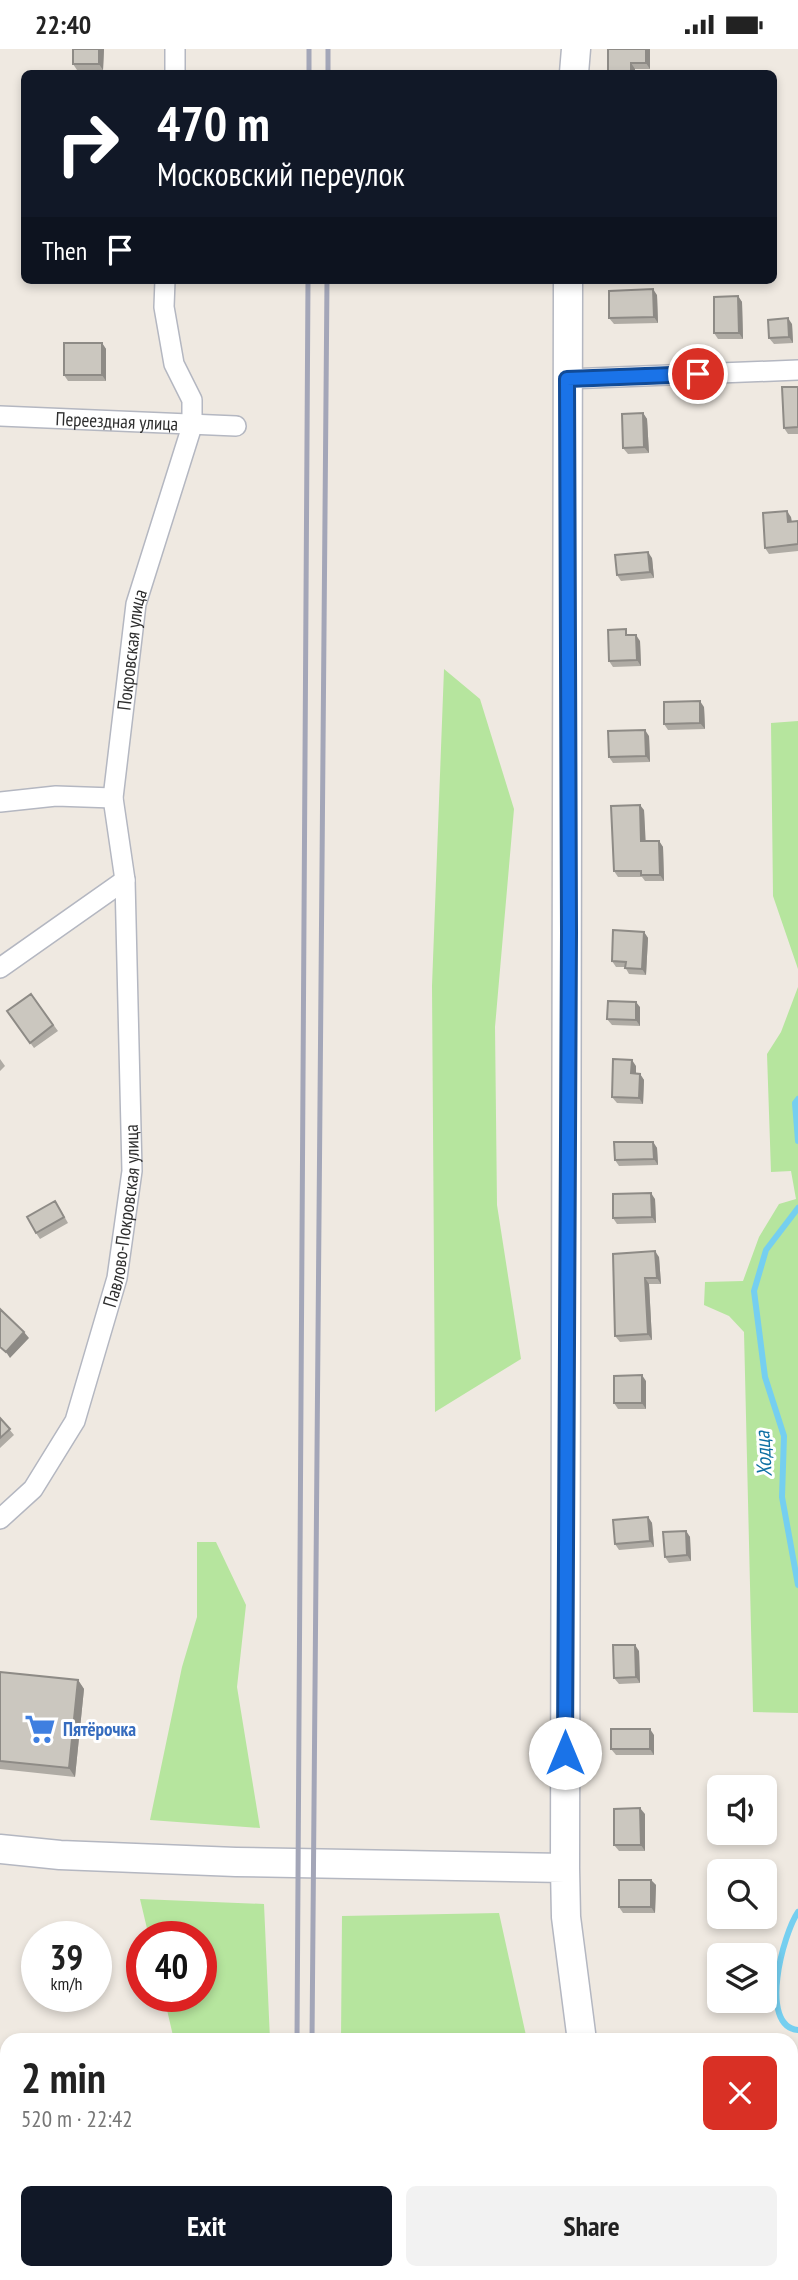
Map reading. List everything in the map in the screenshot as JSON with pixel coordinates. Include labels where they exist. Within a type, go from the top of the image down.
[{"type":"street","points":[[175,49],[175,70]]},
{"type":"street","points":[[574,70],[576,49]]},
{"type":"street","points":[[165,284],[163,307],[174,364],[191,400],[192,426]]},
{"type":"street","points":[[568,284],[569,932],[565,1868],[566,1917],[581,2033]]},
{"type":"street","points":[[567,379],[798,370]]},
{"type":"street","name":"Переездная улица","points":[[0,417],[236,426]]},
{"type":"street","name":"Покровская улица","points":[[125,880],[113,798],[136,604],[192,426]]},
{"type":"street","points":[[0,802],[56,796],[113,798]]},
{"type":"street","points":[[0,968],[125,880]]},
{"type":"street","name":"Павлово-Покровская улица","points":[[0,1519],[33,1489],[75,1420],[117,1278],[132,1171],[125,880]]},
{"type":"street","points":[[0,1849],[60,1855],[236,1862],[565,1868]]},
{"type":"green space","points":[[444,669],[480,699],[514,809],[495,1027],[497,1205],[521,1359],[435,1412],[432,986]]},
{"type":"green space","points":[[798,721],[798,969],[773,896],[771,723]]},
{"type":"green space","points":[[798,987],[798,1713],[753,1712],[744,1332],[729,1316],[704,1305],[705,1282],[743,1281],[759,1237],[779,1204],[796,1199],[791,1171],[771,1172],[767,1054],[781,1032]]},
{"type":"green space","points":[[197,1542],[216,1542],[246,1605],[237,1687],[260,1828],[150,1820],[182,1667],[197,1617]]},
{"type":"green space","points":[[140,1899],[264,1904],[270,2033],[172,2033],[167,2012],[217,2012],[217,1921],[145,1921]]},
{"type":"green space","points":[[499,1913],[525,2033],[341,2033],[342,1916]]},
{"type":"building","points":[[73,49],[99,49],[99,64],[73,64]]},
{"type":"building","points":[[608,49],[646,49],[646,63],[631,63],[631,70],[608,70]]},
{"type":"building","points":[[653,289],[654,317],[609,318],[609,291]]},
{"type":"building","points":[[738,296],[739,333],[714,333],[714,297]]},
{"type":"building","points":[[788,318],[789,337],[769,338],[768,320]]},
{"type":"building","points":[[64,343],[102,343],[102,375],[64,375]]},
{"type":"building","points":[[782,387],[798,387],[798,427],[784,428]]},
{"type":"building","points":[[643,413],[644,447],[623,448],[622,414]]},
{"type":"building","points":[[787,511],[788,522],[798,521],[798,544],[765,548],[763,513]]},
{"type":"building","points":[[648,552],[650,572],[617,575],[615,555]]},
{"type":"building","points":[[626,629],[626,635],[636,635],[637,660],[609,661],[608,630]]},
{"type":"building","points":[[700,701],[700,723],[664,724],[664,702]]},
{"type":"building","points":[[645,730],[646,756],[609,757],[608,731]]},
{"type":"building","points":[[640,805],[641,841],[659,841],[660,875],[641,875],[641,871],[614,871],[611,806]]},
{"type":"building","points":[[613,930],[644,932],[642,969],[625,968],[626,962],[612,961]]},
{"type":"building","points":[[31,994],[53,1025],[30,1043],[7,1011]]},
{"type":"building","points":[[608,1001],[636,1002],[636,1020],[607,1019]]},
{"type":"building","points":[[613,1059],[632,1060],[631,1073],[640,1074],[639,1098],[612,1097]]},
{"type":"building","points":[[614,1142],[653,1142],[654,1159],[615,1160]]},
{"type":"building","points":[[651,1193],[652,1217],[613,1218],[613,1194]]},
{"type":"building","points":[[55,1201],[64,1217],[36,1233],[27,1217]]},
{"type":"building","points":[[655,1251],[657,1278],[645,1278],[648,1334],[615,1336],[613,1254]]},
{"type":"building","points":[[0,1309],[24,1332],[6,1352],[0,1347]]},
{"type":"building","points":[[642,1375],[642,1403],[614,1403],[614,1376]]},
{"type":"building","points":[[0,1418],[10,1429],[0,1438]]},
{"type":"building","points":[[648,1517],[650,1541],[615,1544],[613,1520]]},
{"type":"building","points":[[686,1531],[687,1555],[665,1557],[663,1532]]},
{"type":"building","points":[[613,1645],[635,1645],[636,1677],[614,1678]]},
{"type":"building","name":"Пятёрочка","points":[[0,1672],[78,1680],[69,1768],[0,1761]]},
{"type":"building","points":[[611,1729],[650,1729],[650,1749],[611,1749]]},
{"type":"building","points":[[640,1808],[641,1845],[614,1845],[614,1809]]},
{"type":"building","points":[[619,1880],[651,1880],[651,1907],[619,1907]]},
{"type":"waterway","name":"Ходца","points":[[798,1099],[795,1103],[798,1141]]},
{"type":"waterway","name":"Ходца","points":[[798,1208],[766,1250],[754,1291],[765,1377],[784,1436],[782,1497],[798,1585]]},
{"type":"waterway","name":"Ходца","points":[[798,1912],[781,1958],[776,1997],[779,2013],[786,2025],[798,2030]]},
{"type":"railway","points":[[309,49],[309,70]]},
{"type":"railway","points":[[328,49],[328,70]]},
{"type":"railway","points":[[297,2033],[308,284]]},
{"type":"railway","points":[[312,2033],[327,284]]},
{"type":"place","name":"Пятёрочка","points":[[40,1729]]},
{"type":"route","points":[[565,1753],[569,932],[567,379],[698,374]]}]
